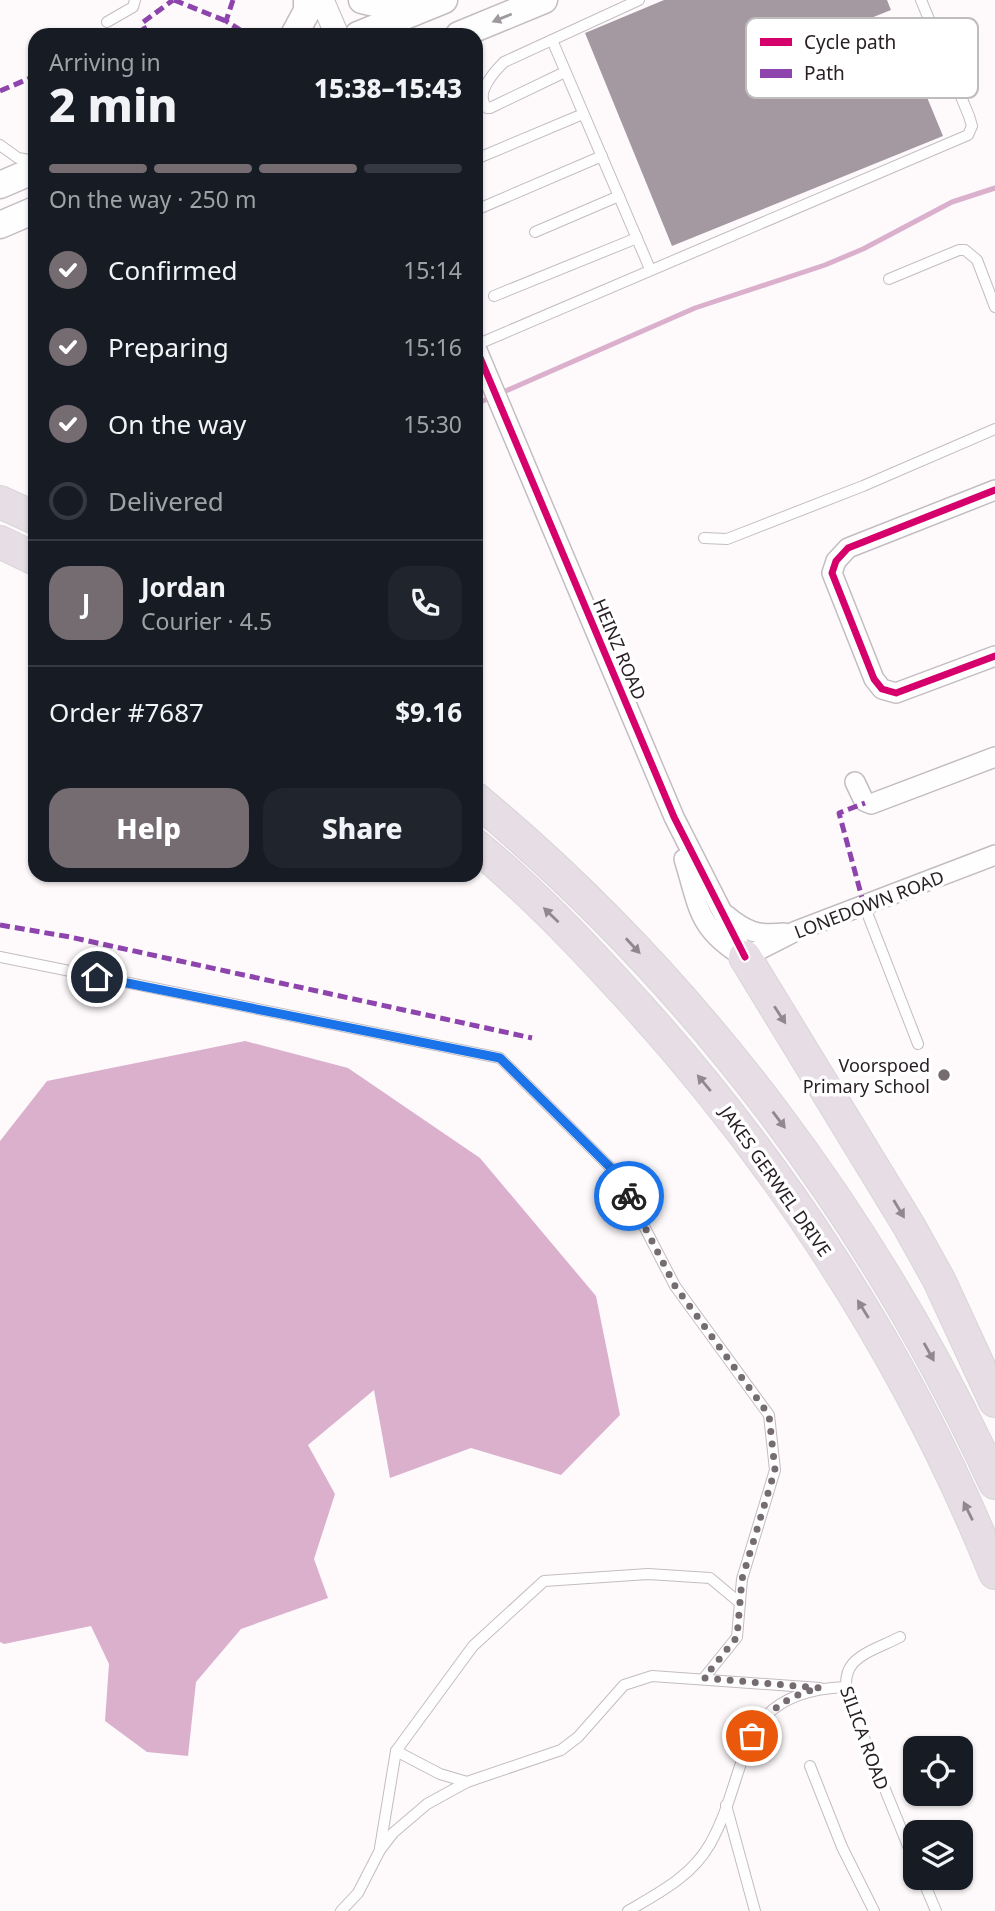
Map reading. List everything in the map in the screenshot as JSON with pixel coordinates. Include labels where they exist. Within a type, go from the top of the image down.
[{"type":"highway","points":[[0,502],[28,515]]},
{"type":"highway","points":[[0,542],[28,556]]},
{"type":"highway","name":"JAKES GERWEL DRIVE","points":[[483,805],[602,912],[682,1000],[752,1083],[850,1219],[904,1307],[944,1378],[995,1483]]},
{"type":"highway","name":"JAKES GERWEL DRIVE","points":[[483,853],[575,939],[648,1017],[721,1103],[771,1171],[821,1243],[875,1329],[923,1419],[995,1573]]},
{"type":"highway","points":[[745,957],[915,1237],[939,1280],[995,1401]]},
{"type":"main road","points":[[298,28],[307,11],[307,0]]},
{"type":"main road","points":[[362,0],[414,12]]},
{"type":"main road","points":[[375,28],[444,0]]},
{"type":"main road","points":[[476,28],[544,0]]},
{"type":"main road","points":[[0,185],[28,173]]},
{"type":"main road","points":[[0,225],[28,213]]},
{"type":"street","points":[[322,0],[334,28]]},
{"type":"street","name":"HEINZ ROAD","points":[[483,364],[674,817],[745,957]]},
{"type":"street","points":[[995,489],[848,548],[836,561],[832,573],[874,679],[882,689],[896,693],[995,656]]},
{"type":"street","points":[[855,782],[864,801],[871,804],[995,757]]},
{"type":"street","name":"HEINZ ROAD","points":[[674,817],[704,921],[711,933],[745,957]]},
{"type":"street","name":"LONEDOWN ROAD","points":[[745,957],[796,931],[995,855]]},
{"type":"street","points":[[720,910],[740,927],[758,934],[796,931]]},
{"type":"lane","points":[[107,22],[133,7],[135,0]]},
{"type":"lane","points":[[483,92],[492,74],[504,62],[639,0]]},
{"type":"lane","points":[[921,0],[928,18]]},
{"type":"lane","points":[[552,40],[650,269]]},
{"type":"lane","points":[[483,104],[490,108],[565,72]]},
{"type":"lane","points":[[483,350],[650,269],[972,132],[962,98]]},
{"type":"lane","points":[[483,156],[583,114]]},
{"type":"lane","points":[[0,145],[18,158],[28,160]]},
{"type":"lane","points":[[483,207],[602,156]]},
{"type":"lane","points":[[535,232],[619,196]]},
{"type":"lane","points":[[494,296],[637,238]]},
{"type":"lane","points":[[889,279],[962,249],[977,260],[995,307]]},
{"type":"lane","points":[[704,538],[727,539],[863,486],[995,429]]},
{"type":"lane","points":[[864,905],[918,1044]]},
{"type":"lane","points":[[0,957],[500,1058],[617,1174],[675,1286],[769,1415],[775,1470],[742,1579],[737,1637],[704,1678]]},
{"type":"lane","points":[[380,1850],[396,1751],[473,1646],[544,1581],[648,1574],[710,1578],[740,1604]]},
{"type":"lane","name":"SILICA ROAD","points":[[900,1637],[854,1661],[844,1676],[845,1688],[903,1836]]},
{"type":"lane","points":[[341,1911],[358,1893],[380,1850],[393,1833],[427,1804],[467,1782],[561,1750],[578,1737],[624,1685],[652,1676],[845,1688]]},
{"type":"lane","points":[[628,1911],[682,1878],[698,1861],[709,1845],[726,1805],[738,1764],[760,1723],[785,1700],[820,1688]]},
{"type":"lane","points":[[396,1751],[440,1773],[467,1782]]},
{"type":"lane","points":[[810,1766],[842,1847],[874,1911]]},
{"type":"lane","points":[[726,1805],[755,1911]]},
{"type":"lane","points":[[927,1890],[936,1911]]},
{"type":"shaded area","points":[[245,1041],[348,1068],[480,1158],[596,1296],[620,1415],[561,1475],[471,1448],[390,1478],[374,1390],[308,1445],[335,1494],[314,1559],[328,1598],[241,1629],[196,1682],[188,1756],[147,1752],[105,1721],[109,1664],[91,1626],[4,1644],[0,1642],[0,1141],[47,1081]]},
{"type":"building","points":[[664,0],[887,0],[891,10],[871,18],[746,18],[746,98],[927,98],[943,136],[672,246],[585,33]]},
{"type":"waterway","points":[[483,401],[695,308],[825,265],[863,249],[952,202],[995,188]]},
{"type":"marked path","points":[[144,28],[142,23],[173,0]]},
{"type":"marked path","points":[[174,0],[226,21]]},
{"type":"marked path","points":[[233,0],[226,21],[237,28]]},
{"type":"marked path","points":[[0,91],[28,79]]},
{"type":"marked path","points":[[864,905],[839,813],[865,803]]},
{"type":"marked path","points":[[0,925],[70,937],[532,1038]]},
{"type":"cycle path","points":[[483,365],[674,817],[745,957]]},
{"type":"cycle path","points":[[995,490],[848,548],[836,561],[832,573],[874,679],[882,689],[896,693],[995,656]]},
{"type":"way so far","points":[[629,1196],[675,1286],[769,1415],[775,1470],[742,1579],[737,1637],[704,1678],[820,1688],[785,1700],[771,1710],[752,1736]]},
{"type":"place","name":"Voorspoed Primary School","points":[[944,1075]]},
{"type":"route","points":[[97,977],[500,1058],[617,1174],[629,1196]]}]
